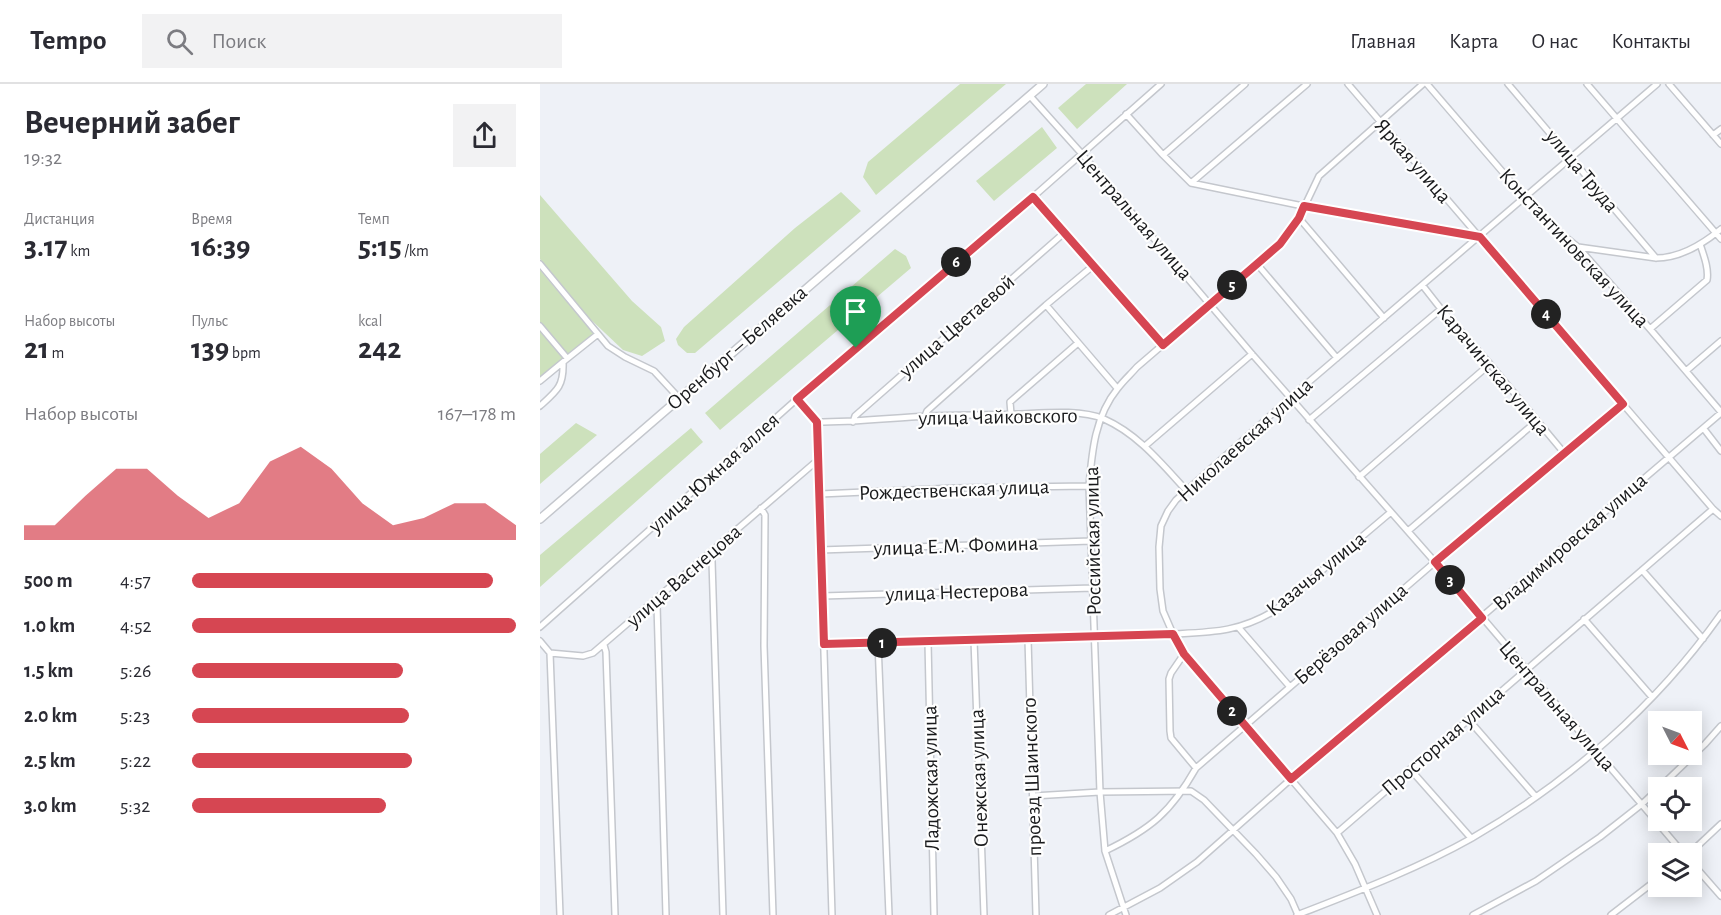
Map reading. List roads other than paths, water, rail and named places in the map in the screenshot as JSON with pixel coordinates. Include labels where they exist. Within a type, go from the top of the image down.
[{"type":"main road","name":"Оренбург – Беляевка","points":[[540,519],[1043,84]]},
{"type":"street","name":"улица Южная аллея","points":[[540,627],[797,399],[1161,84]]},
{"type":"street","points":[[1163,155],[1245,84]]},
{"type":"street","points":[[1191,183],[1307,84]]},
{"type":"street","name":"Яркая улица","points":[[1348,84],[1721,516]]},
{"type":"street","name":"Российская улица","points":[[1126,915],[1106,851],[1100,792],[1089,486],[1092,448],[1101,418],[1117,388],[1137,367],[1280,244],[1299,218],[1319,176],[1425,84]]},
{"type":"street","name":"Константиновская улица","points":[[1425,84],[1526,198],[1557,230],[1578,247],[1721,413]]},
{"type":"street","name":"улица Труда","points":[[1508,84],[1656,258]]},
{"type":"street","points":[[1587,84],[1719,231],[1721,239]]},
{"type":"street","name":"Николаевская улица","points":[[1377,915],[1355,864],[1337,832],[1184,654],[1163,611],[1160,589],[1161,526],[1168,511],[1186,490],[1290,398],[1658,84]]},
{"type":"street","points":[[1669,84],[1721,144]]},
{"type":"street","name":"Центральная улица","points":[[1030,96],[1309,420],[1435,562],[1675,843]]},
{"type":"street","points":[[1126,114],[1191,183],[1304,206],[1480,237]]},
{"type":"street","points":[[1713,135],[1721,129]]},
{"type":"street","points":[[1033,197],[1163,345]]},
{"type":"street","points":[[1299,218],[1384,318]]},
{"type":"street","points":[[1578,247],[1667,258],[1701,244],[1719,231]]},
{"type":"street","name":"улица Цветаевой","points":[[853,422],[855,416],[1064,233]]},
{"type":"street","points":[[1650,329],[1707,280],[1701,244]]},
{"type":"street","points":[[540,264],[608,346],[654,371],[679,398]]},
{"type":"street","points":[[925,416],[927,411],[1094,264]]},
{"type":"street","points":[[1257,264],[1337,358]]},
{"type":"street","name":"Карачинская улица","points":[[1423,286],[1565,454]]},
{"type":"street","points":[[1046,305],[1117,388]]},
{"type":"street","points":[[1309,420],[1441,309]]},
{"type":"street","points":[[540,326],[565,360],[561,384],[540,406]]},
{"type":"street","points":[[540,381],[598,334]]},
{"type":"street","points":[[1686,371],[1721,341]]},
{"type":"street","points":[[1011,414],[1010,402],[1078,343]]},
{"type":"street","points":[[1145,446],[1252,354]]},
{"type":"street","points":[[1359,477],[1490,364]]},
{"type":"street","points":[[797,399],[817,422],[832,915]]},
{"type":"street","name":"Берёзовая улица","points":[[1196,768],[1623,404]]},
{"type":"street","name":"улица Чайковского","points":[[817,422],[853,422],[925,416],[1059,413],[1101,418],[1145,446],[1186,490]]},
{"type":"street","name":"Владимировская улица","points":[[1109,915],[1179,876],[1197,862],[1291,779],[1721,413]]},
{"type":"street","points":[[1408,531],[1537,421]]},
{"type":"street","points":[[1704,429],[1721,451]]},
{"type":"street","name":"улица Васнецова","points":[[550,654],[583,656],[593,653],[819,459]]},
{"type":"street","name":"Рождественская улица","points":[[820,494],[955,488],[1089,486]]},
{"type":"street","points":[[761,508],[765,514],[764,646],[773,915]]},
{"type":"street","name":"Просторная улица","points":[[1337,832],[1713,509]]},
{"type":"street","name":"Казачья улица","points":[[1094,637],[1221,631],[1239,628],[1257,621],[1274,611],[1391,513]]},
{"type":"street","name":"улица Е.М. Фомина","points":[[820,550],[1091,541]]},
{"type":"street","points":[[708,555],[712,561],[723,915]]},
{"type":"street","points":[[1642,570],[1703,639]]},
{"type":"street","name":"улица Нестерова","points":[[822,596],[1093,588]]},
{"type":"street","points":[[654,601],[657,605],[666,915]]},
{"type":"street","points":[[1033,796],[1184,790],[1195,793],[1233,829],[1276,878],[1291,899],[1298,915],[1419,864],[1471,838],[1536,797],[1595,750],[1652,698],[1703,639],[1721,614]]},
{"type":"street","points":[[1584,619],[1652,698]]},
{"type":"street","points":[[1239,628],[1290,687]]},
{"type":"street","points":[[824,644],[1094,637]]},
{"type":"street","name":"проезд Шаинского","points":[[1028,639],[1036,915]]},
{"type":"street","name":"Онежская улица","points":[[974,640],[984,915]]},
{"type":"street","points":[[540,641],[550,654],[560,915]]},
{"type":"street","name":"Ладожская улица","points":[[928,642],[934,915]]},
{"type":"street","points":[[878,643],[889,915]]},
{"type":"street","points":[[604,645],[615,915]]},
{"type":"street","points":[[1106,851],[1155,823],[1184,790],[1196,768],[1175,743],[1170,731],[1168,679],[1184,654]]},
{"type":"street","points":[[1468,719],[1536,797]]},
{"type":"street","points":[[1670,777],[1721,726]]},
{"type":"street","points":[[1410,769],[1471,838]]},
{"type":"street","points":[[1473,915],[1536,881],[1600,837],[1648,798]]},
{"type":"street","points":[[1701,843],[1721,824]]},
{"type":"street","points":[[1702,874],[1721,896]]},
{"type":"street","points":[[1611,915],[1648,886]]}]
